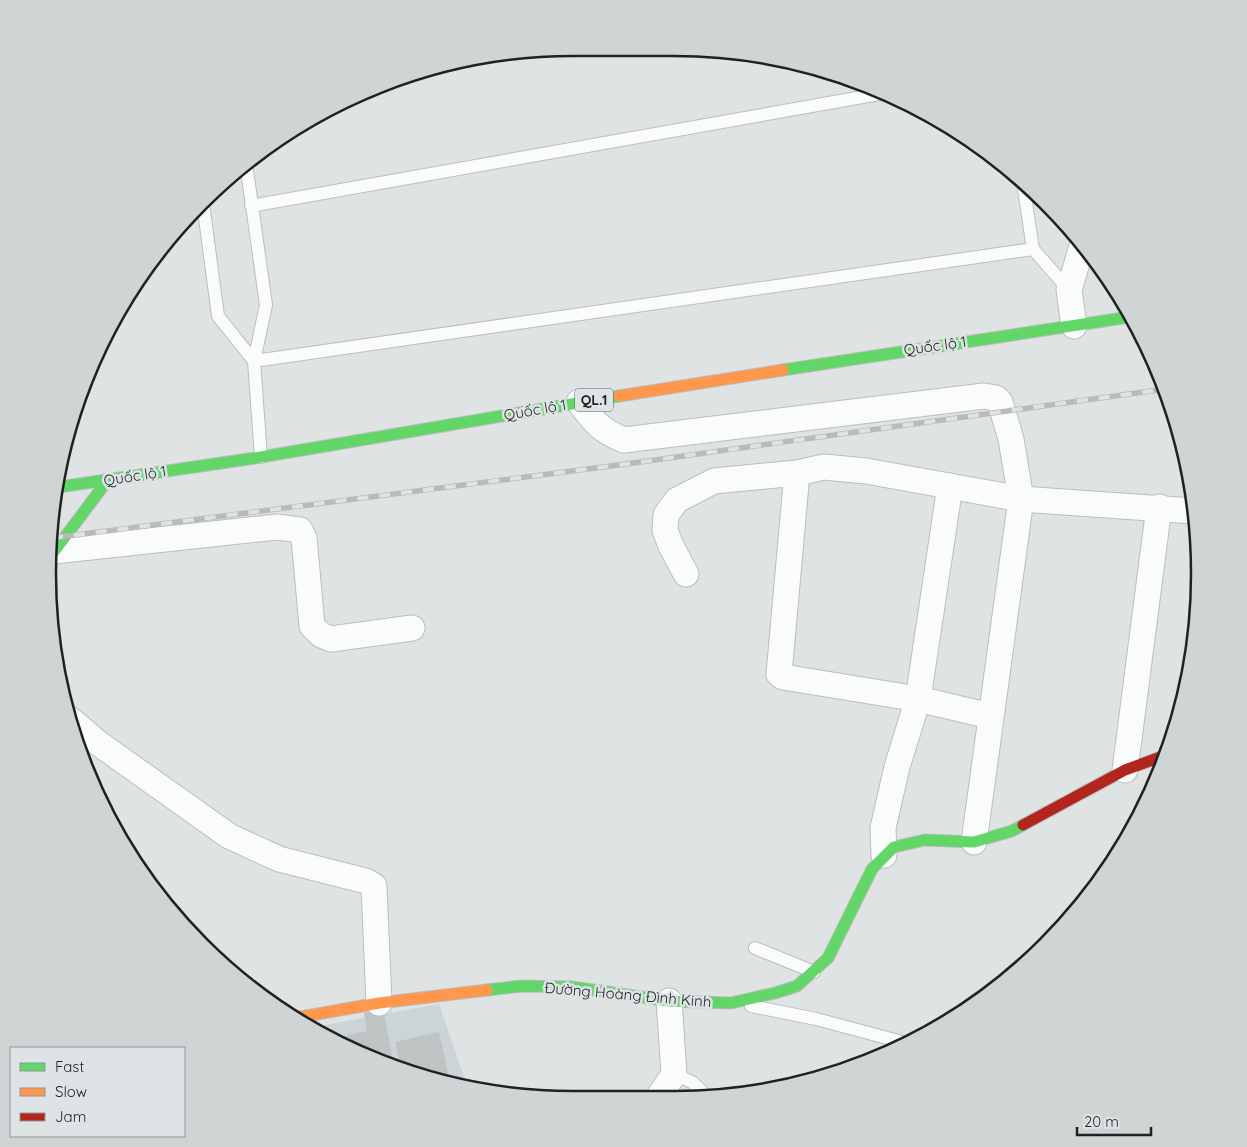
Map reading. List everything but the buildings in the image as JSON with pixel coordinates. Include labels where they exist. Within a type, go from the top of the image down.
[{"type":"main road","name":"Quốc lộ 1","points":[[64,486],[408,433],[579,402],[826,362],[1123,318]]},
{"type":"main road","points":[[57,548],[107,481]]},
{"type":"main road","name":"Đường Hoàng Đình Kinh","points":[[306,1016],[379,1003],[522,986],[572,987],[669,1001],[732,1003],[796,986],[828,958],[872,869],[894,847],[925,840],[974,842],[1012,831],[1125,770],[1156,759]]},
{"type":"street","points":[[1074,326],[1068,290],[1080,254]]},
{"type":"street","points":[[579,402],[605,433],[624,440],[989,396],[1000,402],[1015,457],[1021,499],[974,842]]},
{"type":"street","points":[[686,574],[665,530],[666,515],[677,500],[714,480],[797,473],[824,467],[834,467],[1021,499],[1186,510]]},
{"type":"street","points":[[797,473],[778,674],[783,677],[918,699],[990,716]]},
{"type":"street","points":[[884,855],[883,828],[886,810],[918,699],[950,486]]},
{"type":"street","points":[[1125,770],[1159,507]]},
{"type":"street","points":[[57,553],[277,526],[294,528],[300,530],[304,538],[312,626],[321,635],[331,639],[412,628]]},
{"type":"street","points":[[80,728],[98,743],[229,836],[279,859],[366,881],[374,886],[379,1003]]},
{"type":"street","points":[[662,1091],[674,1074],[669,1001]]},
{"type":"lane","points":[[251,206],[870,96]]},
{"type":"lane","points":[[247,173],[266,305],[254,362],[260,456]]},
{"type":"lane","points":[[1025,194],[1033,248],[1068,290]]},
{"type":"lane","points":[[204,212],[218,316],[254,362]]},
{"type":"lane","points":[[254,362],[1033,248]]},
{"type":"lane","points":[[755,948],[814,972]]},
{"type":"lane","points":[[732,1003],[816,1019],[895,1040]]},
{"type":"lane","points":[[674,1074],[692,1082],[700,1090]]},
{"type":"shaded area","points":[[439,1004],[465,1079],[407,1063],[376,1051],[323,1025]]},
{"type":"railway","points":[[57,537],[626,464],[1156,390]]},
{"type":"traffic: fast","points":[[783,370],[1123,318]]},
{"type":"traffic: fast","points":[[64,486],[255,458],[619,396]]},
{"type":"traffic: fast","points":[[57,548],[107,481]]},
{"type":"traffic: fast","points":[[487,990],[522,986],[572,987],[669,1001],[731,1003],[775,993],[797,986],[828,958],[872,869],[894,847],[925,840],[974,842],[1012,831],[1023,825]]},
{"type":"traffic: slow","points":[[619,396],[783,370]]},
{"type":"traffic: slow","points":[[306,1016],[379,1003],[487,990]]},
{"type":"traffic: jam","points":[[1023,825],[1125,770],[1156,759]]}]
